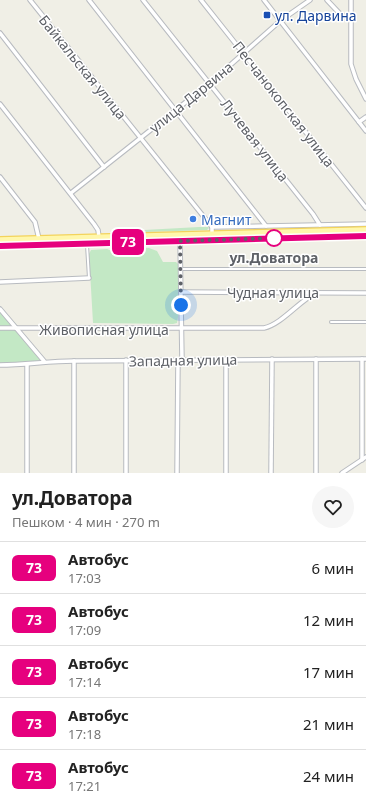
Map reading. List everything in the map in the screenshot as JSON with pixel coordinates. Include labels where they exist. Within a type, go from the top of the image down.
[{"type":"main road","points":[[0,240],[366,230]]},
{"type":"main road","points":[[0,246],[366,236]]},
{"type":"street","name":"Байкальская улица","points":[[30,0],[212,227]]},
{"type":"street","points":[[89,0],[266,226]]},
{"type":"street","name":"Лучевая улица","points":[[143,0],[210,83],[320,225]]},
{"type":"street","name":"Песчанокопская улица","points":[[201,0],[366,208]]},
{"type":"street","points":[[264,0],[366,131]]},
{"type":"street","name":"улица Дарвина","points":[[70,193],[210,83],[280,21],[310,0]]},
{"type":"street","points":[[327,0],[342,16],[351,17]]},
{"type":"street","points":[[351,0],[352,70],[366,99]]},
{"type":"street","points":[[0,33],[104,166]]},
{"type":"street","points":[[0,104],[98,230],[99,237]]},
{"type":"street","points":[[360,122],[366,117]]},
{"type":"street","points":[[0,177],[35,222],[39,239]]},
{"type":"street","points":[[212,234],[212,227],[366,224]]},
{"type":"street","points":[[177,473],[182,329],[180,241]]},
{"type":"street","points":[[0,282],[88,278]]},
{"type":"street","name":"Чудная улица","points":[[181,292],[366,293]]},
{"type":"street","name":"Живописная улица","points":[[0,328],[182,329],[268,327],[276,324],[304,299],[316,292]]},
{"type":"street","points":[[0,309],[18,328],[44,361]]},
{"type":"street","points":[[226,359],[226,473]]},
{"type":"street","points":[[270,473],[272,359]]},
{"type":"street","points":[[316,359],[316,473]]},
{"type":"street","points":[[342,473],[364,458],[364,359]]},
{"type":"street","name":"Западная улица","points":[[0,365],[28,365],[44,361],[364,359]]},
{"type":"street","points":[[126,360],[126,473]]},
{"type":"street","points":[[74,361],[74,473]]},
{"type":"street","points":[[27,473],[28,365]]},
{"type":"lane","points":[[87,244],[88,278]]},
{"type":"lane","points":[[180,269],[366,269]]},
{"type":"lane","points":[[331,322],[366,322]]},
{"type":"green space","points":[[199,227],[209,228],[207,230],[146,232],[144,230]]},
{"type":"green space","points":[[149,248],[157,251],[163,262],[176,262],[178,264],[177,323],[93,323],[89,254],[91,250],[107,249],[117,253],[121,249]]},
{"type":"green space","points":[[0,308],[15,323],[43,360],[26,363],[0,363]]},
{"type":"bus line","name":"73","points":[[0,246],[366,236]]},
{"type":"place","name":"ул. Дарвина","points":[[267,15]]},
{"type":"place","name":"Магнит","points":[[193,219]]},
{"type":"place","name":"ул.Доватора","points":[[274,238]]},
{"type":"route","points":[[181,305],[180,241],[279,238],[274,238]]}]
